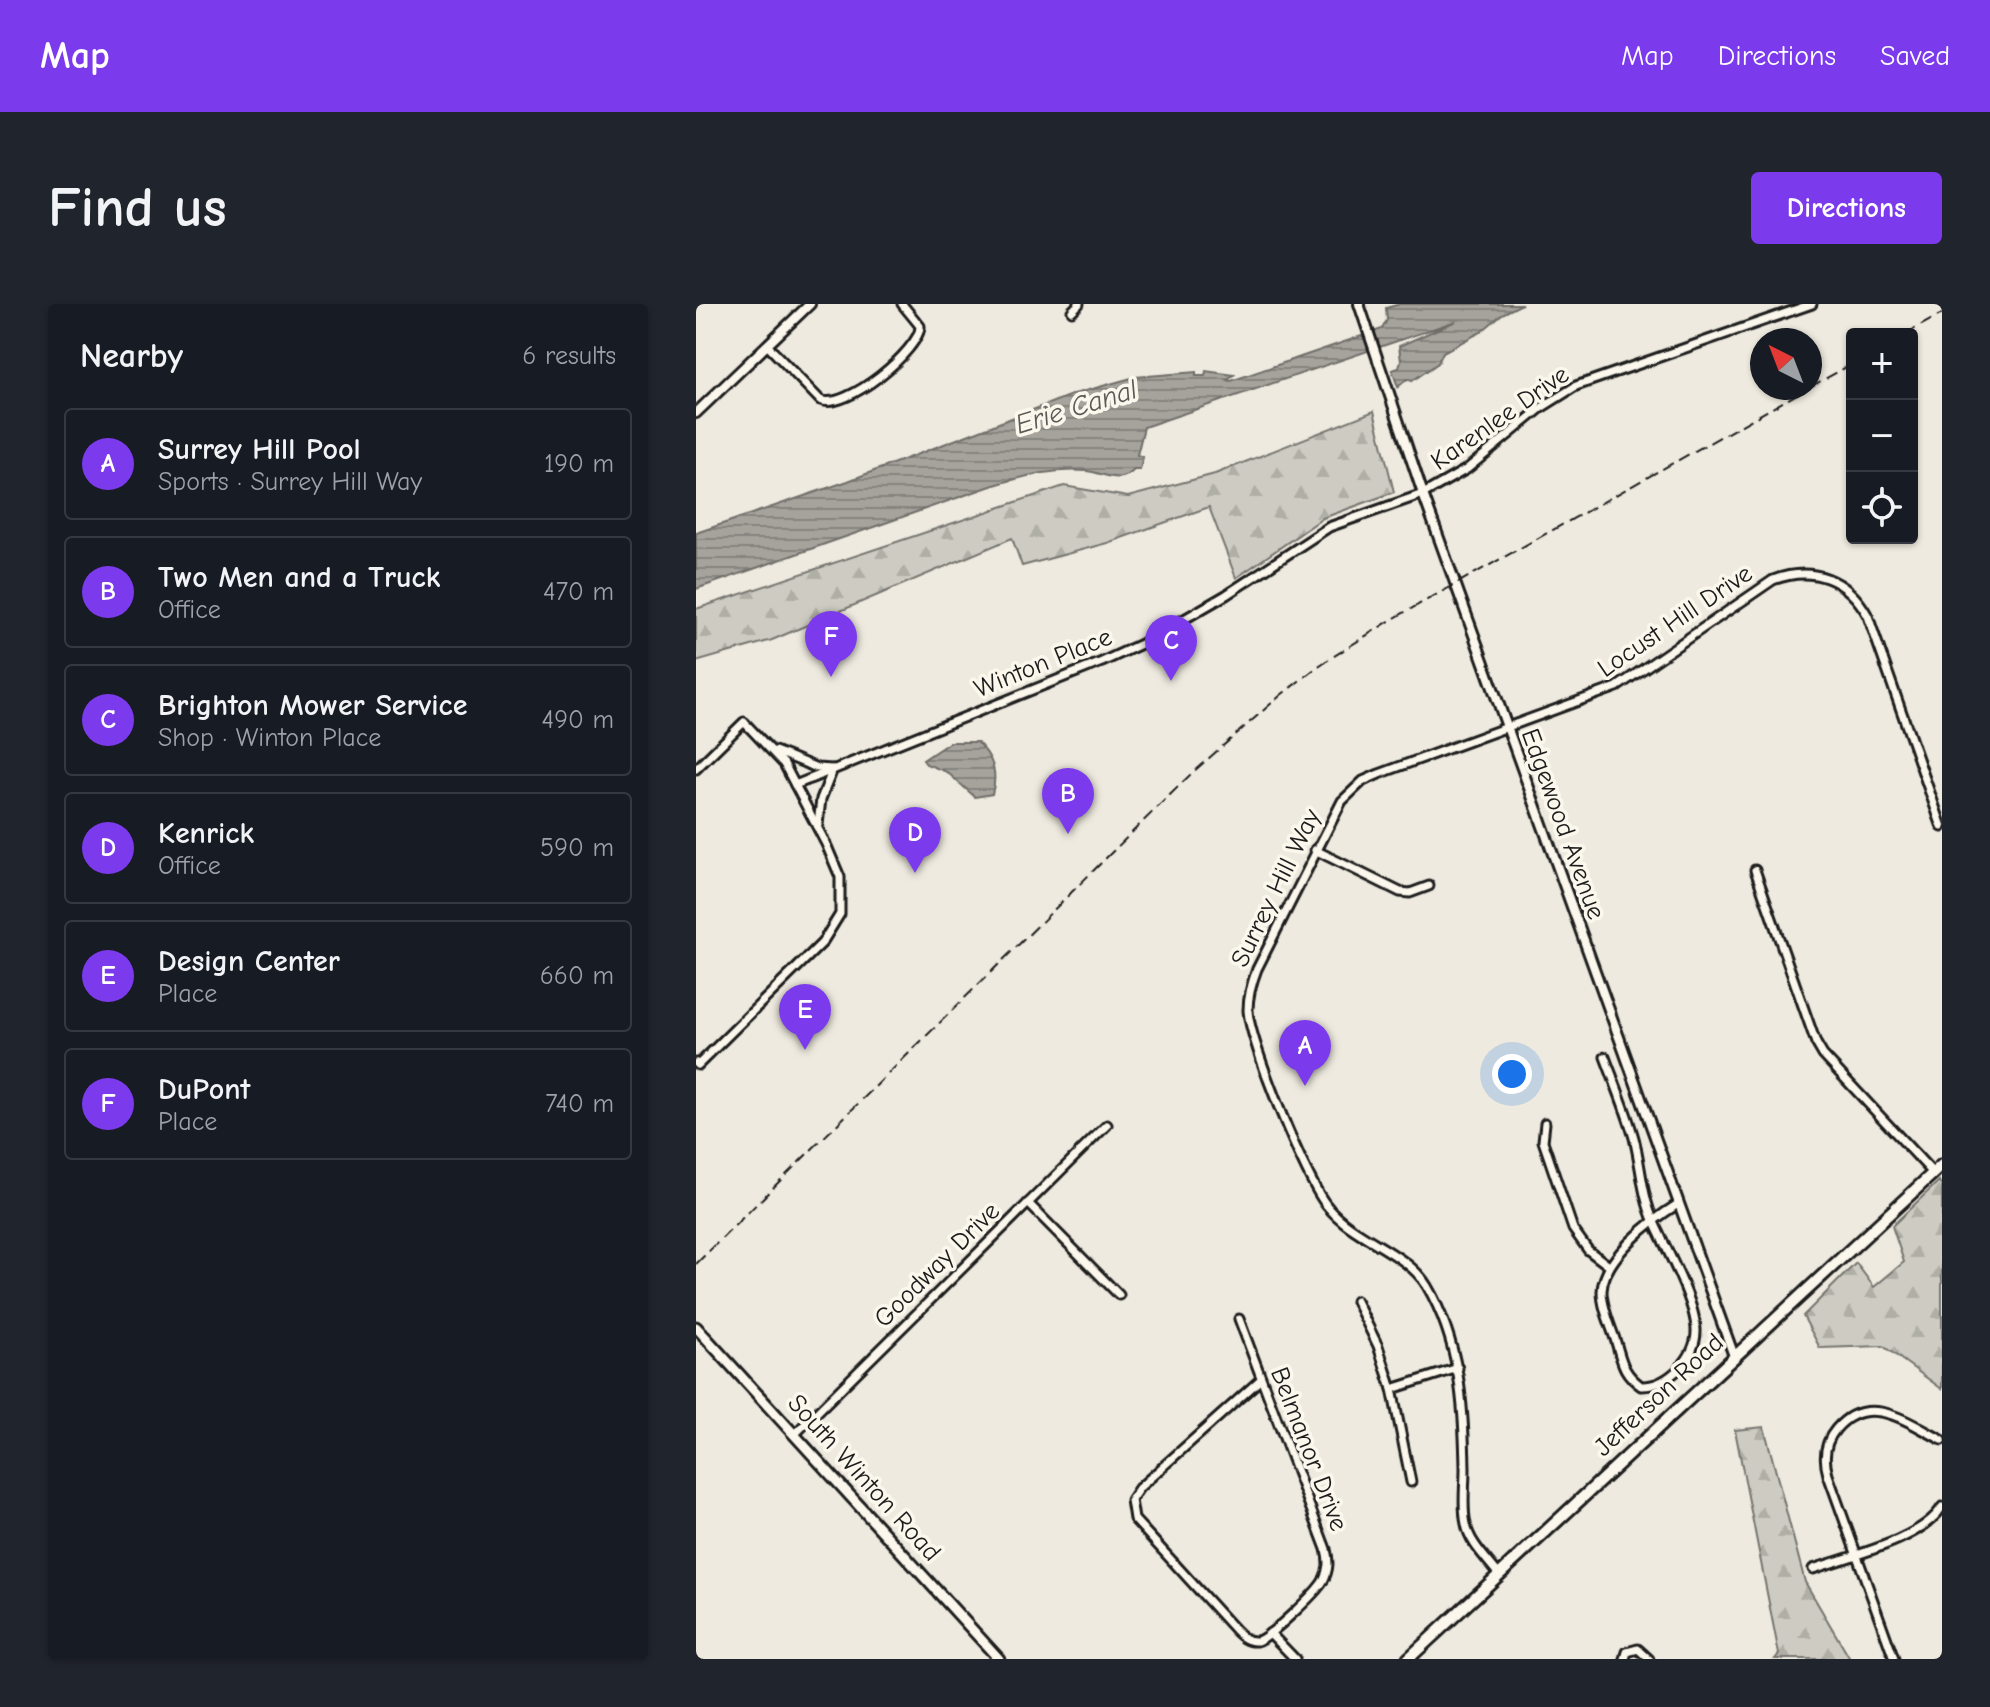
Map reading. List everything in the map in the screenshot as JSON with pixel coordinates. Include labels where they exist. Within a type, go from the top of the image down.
[{"type":"main road","name":"Jefferson Road","points":[[1408,1659],[1420,1654],[1499,1575],[1942,1165]]},
{"type":"main road","name":"South Winton Road","points":[[696,1327],[999,1659]]},
{"type":"street","points":[[696,413],[810,304]]},
{"type":"street","points":[[767,345],[820,400],[831,403],[868,387],[917,339],[920,326],[902,304]]},
{"type":"street","points":[[1072,311],[1079,304]]},
{"type":"street","points":[[1777,304],[1781,313]]},
{"type":"street","name":"Karenlee Drive","points":[[1423,494],[1467,469],[1541,408],[1576,386],[1812,304]]},
{"type":"street","name":"Edgewood Avenue","points":[[1360,306],[1423,494],[1734,1356]]},
{"type":"street","name":"Winton Place","points":[[795,785],[1141,644],[1226,595],[1329,527],[1423,494]]},
{"type":"street","name":"Locust Hill Drive","points":[[1507,728],[1617,687],[1773,580],[1797,573],[1822,575],[1852,593],[1868,616],[1942,827]]},
{"type":"street","points":[[696,769],[744,722],[784,764],[818,829],[840,877],[841,887],[840,914],[831,933],[698,1065],[696,1063]]},
{"type":"street","name":"Surrey Hill Way","points":[[1499,1575],[1466,1527],[1464,1415],[1458,1368],[1448,1335],[1423,1280],[1397,1258],[1348,1227],[1327,1207],[1310,1179],[1260,1053],[1248,1012],[1257,969],[1342,801],[1363,781],[1507,728]]},
{"type":"street","points":[[770,748],[817,768],[833,769],[821,799],[818,829]]},
{"type":"street","points":[[1315,850],[1400,892],[1410,893],[1429,886]]},
{"type":"street","points":[[1755,870],[1816,1043],[1823,1055],[1933,1173]]},
{"type":"street","points":[[1605,1057],[1633,1136],[1653,1220],[1668,1248],[1696,1331],[1689,1356],[1652,1386],[1641,1386],[1627,1374],[1603,1302],[1604,1280],[1609,1266],[1653,1220],[1678,1204]]},
{"type":"street","points":[[1545,1123],[1543,1141],[1573,1229],[1592,1254],[1609,1266]]},
{"type":"street","name":"Goodway Drive","points":[[795,1434],[1107,1125]]},
{"type":"street","points":[[1028,1203],[1119,1295]]},
{"type":"street","points":[[1356,1301],[1378,1346],[1392,1389],[1411,1482]]},
{"type":"street","name":"Belmanor Drive","points":[[1239,1319],[1329,1561],[1319,1587],[1270,1633]]},
{"type":"street","points":[[1392,1389],[1458,1368]]},
{"type":"street","points":[[1261,1379],[1139,1488],[1131,1506],[1134,1519],[1242,1637],[1258,1641],[1270,1633],[1295,1659]]},
{"type":"street","points":[[1894,1659],[1828,1475],[1824,1455],[1827,1445],[1845,1420],[1872,1410],[1892,1414],[1942,1440]]},
{"type":"street","points":[[1813,1569],[1918,1531],[1938,1521],[1942,1507]]},
{"type":"street","points":[[1625,1659],[1627,1652],[1633,1649],[1643,1650],[1649,1659]]},
{"type":"green space","points":[[1374,411],[1394,492],[1323,518],[1236,578],[1209,507],[1107,543],[1022,566],[1012,538],[772,640],[696,662],[696,609],[1064,486],[1128,497],[1215,474]]},
{"type":"green space","points":[[1939,1181],[1942,1187],[1942,1389],[1883,1346],[1820,1348],[1803,1316],[1856,1263],[1874,1287],[1904,1262],[1892,1226]]},
{"type":"green space","points":[[1764,1427],[1805,1582],[1850,1659],[1775,1659],[1779,1654],[1735,1430]]},
{"type":"water","name":"Erie Canal","points":[[1400,304],[1522,304],[1502,314],[1481,332],[1443,352],[1438,363],[1398,387],[1392,370],[1399,368],[1399,346],[1456,321],[1144,427],[1137,455],[1143,457],[1140,470],[1123,477],[1075,470],[1051,472],[994,485],[696,589],[696,533],[848,481],[1074,394],[1135,377],[1196,372],[1196,376],[1205,376],[1206,371],[1234,375],[1228,380],[1231,381],[1382,329],[1387,320],[1386,308]]},
{"type":"water","points":[[950,742],[977,742],[982,748],[994,772],[992,794],[975,797],[947,772],[926,764],[923,760]]},
{"type":"railway","points":[[1916,328],[1942,314]]},
{"type":"railway","points":[[1822,380],[1846,367]]},
{"type":"railway","points":[[696,1264],[1193,772],[1281,695],[1320,665],[1391,620],[1786,400]]},
{"type":"place","name":"DuPont","points":[[831,677]]},
{"type":"place","name":"Brighton Mower Service","points":[[1171,681]]},
{"type":"place","name":"Two Men and a Truck","points":[[1068,834]]},
{"type":"place","name":"Kenrick","points":[[915,873]]},
{"type":"place","name":"Design Center","points":[[805,1050]]},
{"type":"place","name":"Surrey Hill Pool","points":[[1305,1086]]}]
